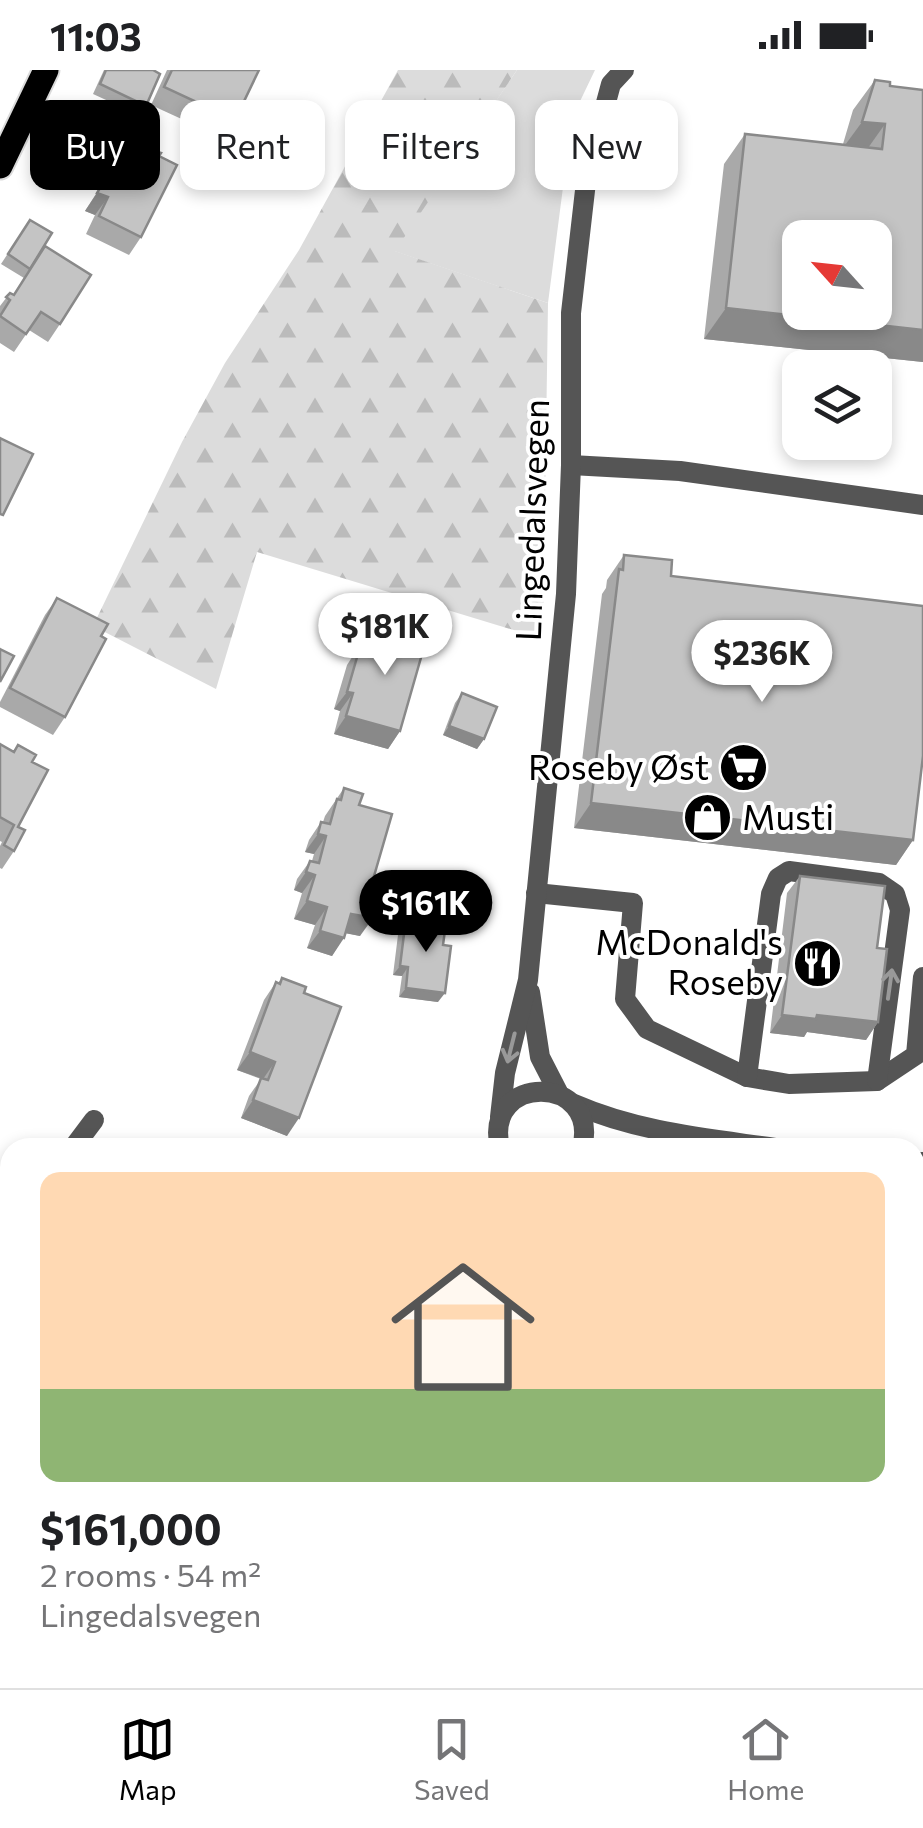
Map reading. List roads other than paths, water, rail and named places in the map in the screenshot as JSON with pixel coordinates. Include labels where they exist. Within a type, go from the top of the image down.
[{"type":"main road","points":[[0,166],[46,70]]},
{"type":"street","name":"Lingedalsvegen","points":[[498,1137],[505,1072],[528,980],[566,594],[571,312],[587,173],[612,84],[624,70]]},
{"type":"street","points":[[571,465],[680,471],[923,505]]},
{"type":"street","points":[[747,1077],[771,894],[778,878],[789,871],[879,882],[895,894],[900,910],[877,1080]]},
{"type":"street","points":[[536,893],[633,903],[625,998],[647,1029],[747,1077],[789,1084],[877,1080],[916,1056],[923,977]]},
{"type":"street","name":"Lingedalsvegen","points":[[528,980],[540,1057],[582,1120],[582,1138]]},
{"type":"street","points":[[498,1137],[510,1103],[525,1093],[542,1090],[613,1121],[708,1138]]},
{"type":"street","points":[[80,1138],[94,1120]]},
{"type":"place","name":"Roseby Øst","points":[[744,768]]},
{"type":"place","name":"Musti","points":[[707,818]]},
{"type":"place","name":"McDonald's Roseby","points":[[818,963]]}]
